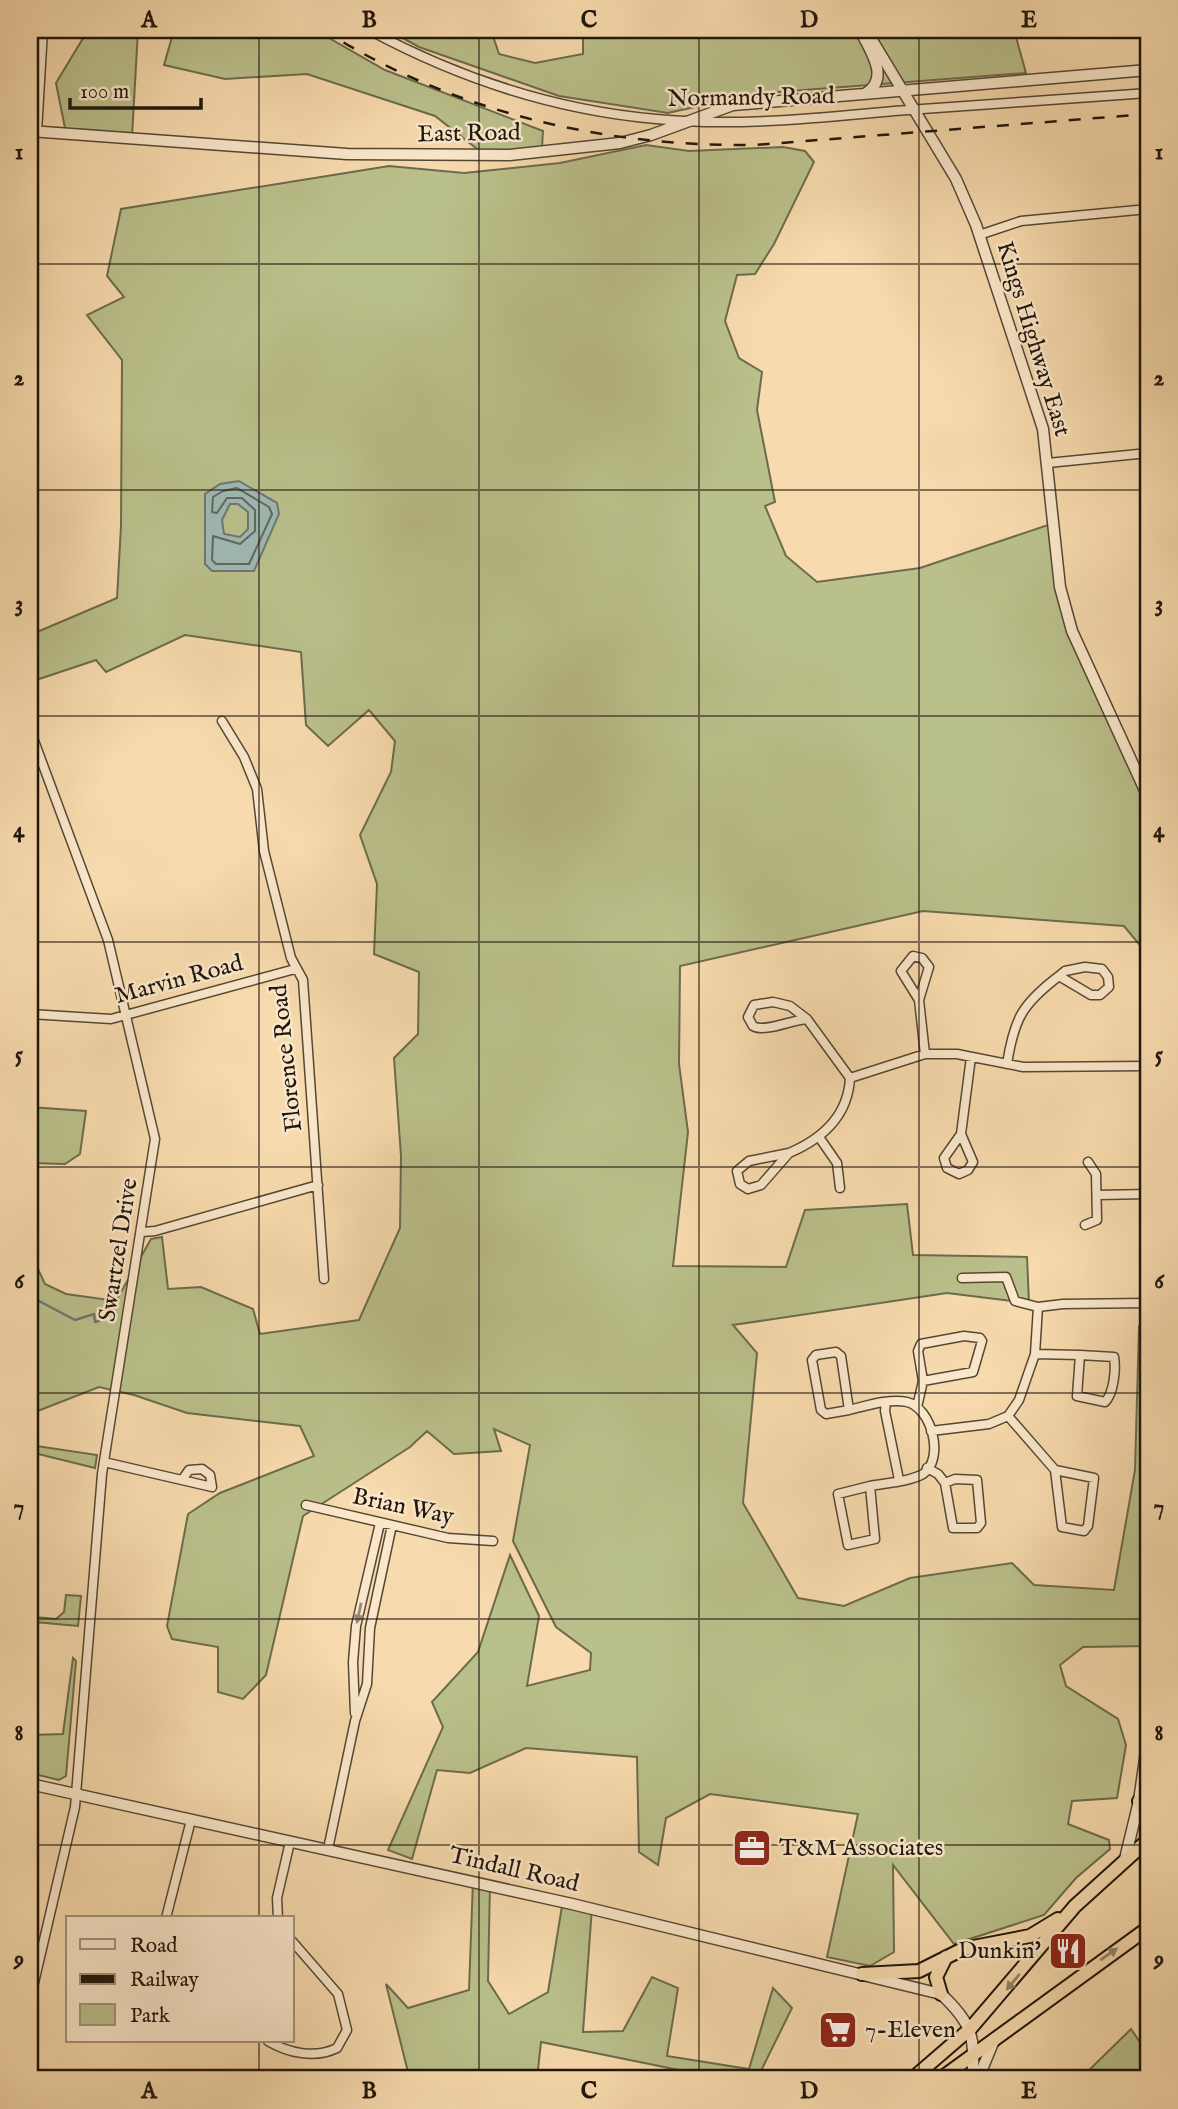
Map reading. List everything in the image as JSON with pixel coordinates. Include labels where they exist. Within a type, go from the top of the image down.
[{"type":"highway","points":[[1139,1801],[1148,1816]]},
{"type":"highway","points":[[912,2079],[970,2029],[1075,1906],[1148,1840]]},
{"type":"highway","points":[[862,1974],[908,1974],[972,1947],[1030,1936],[1075,1906]]},
{"type":"highway","points":[[940,2079],[996,2035],[1148,1928]]},
{"type":"highway","points":[[941,1993],[936,1977],[946,1957]]},
{"type":"street","points":[[33,131],[43,30]]},
{"type":"street","name":"Normandy Road","points":[[369,30],[456,71],[547,100],[607,113],[685,121],[790,120],[1148,93]]},
{"type":"street","points":[[859,30],[877,70],[875,86],[866,93]]},
{"type":"street","name":"Kings Highway East","points":[[866,30],[957,179],[979,235],[1038,410],[1048,463],[1060,587],[1072,631],[1148,797]]},
{"type":"street","name":"East Road","points":[[33,131],[347,154],[535,154],[620,144],[733,105],[1148,70]]},
{"type":"street","points":[[979,235],[1021,221],[1148,209]]},
{"type":"street","points":[[1048,463],[1148,453]]},
{"type":"street","name":"Florence Road","points":[[222,721],[244,757],[257,789],[264,851],[295,969],[303,981],[324,1279]]},
{"type":"street","name":"Swartzel Drive","points":[[30,730],[96,902],[155,1139],[104,1462],[75,1807],[30,2000]]},
{"type":"street","points":[[919,1000],[901,971],[913,956],[922,958],[929,967],[919,1000],[925,1054]]},
{"type":"street","points":[[1007,1064],[1017,1018],[1034,997],[1059,976],[1075,968],[1096,967],[1106,972],[1108,987],[1100,995],[1091,995],[1059,976]]},
{"type":"street","name":"Marvin Road","points":[[30,1014],[111,1018],[126,1016],[295,969]]},
{"type":"street","points":[[789,1153],[758,1188],[748,1189],[740,1184],[737,1171],[743,1163],[789,1153],[819,1137],[842,1110],[849,1093],[850,1078],[842,1063],[807,1019],[790,1006],[764,1001],[754,1005],[748,1017],[752,1026],[762,1030],[787,1020],[807,1019]]},
{"type":"street","points":[[850,1078],[925,1054],[957,1054],[1007,1064],[1148,1066]]},
{"type":"street","points":[[961,1134],[973,1163],[968,1170],[958,1174],[947,1168],[944,1157],[961,1134],[971,1057]]},
{"type":"street","points":[[819,1137],[836,1163],[840,1188]]},
{"type":"street","points":[[1085,1225],[1097,1220],[1096,1174],[1088,1162]]},
{"type":"street","points":[[142,1232],[155,1231],[318,1185]]},
{"type":"street","points":[[1098,1195],[1148,1194]]},
{"type":"street","points":[[962,1278],[1006,1277],[1015,1301],[1038,1307],[1063,1304],[1145,1304]]},
{"type":"street","points":[[931,1431],[989,1424],[1008,1416],[1018,1400],[1035,1354],[1038,1307]]},
{"type":"street","points":[[917,1407],[923,1381],[920,1344],[964,1336],[980,1338],[980,1352],[973,1372],[923,1381]]},
{"type":"street","points":[[849,1410],[841,1356],[835,1352],[816,1355],[812,1360],[821,1410],[826,1414],[849,1410],[886,1402],[908,1402],[925,1414],[931,1431],[934,1453],[923,1474],[900,1480],[870,1486],[838,1494],[848,1545],[868,1543],[875,1539],[870,1486]]},
{"type":"street","points":[[1035,1354],[1080,1355],[1114,1357],[1114,1374],[1109,1398],[1105,1402],[1077,1396],[1080,1355]]},
{"type":"street","points":[[886,1402],[885,1411],[900,1480]]},
{"type":"street","points":[[1008,1416],[1055,1470],[1062,1527],[1084,1531],[1088,1526],[1094,1478],[1055,1470]]},
{"type":"street","points":[[104,1462],[182,1480]]},
{"type":"street","points":[[927,1468],[939,1474],[945,1483],[953,1528],[961,1530],[980,1526],[977,1480],[945,1483]]},
{"type":"street","name":"Brian Way","points":[[306,1505],[448,1538],[493,1541]]},
{"type":"street","points":[[355,1721],[354,1644],[380,1523]]},
{"type":"street","points":[[328,1849],[355,1721],[367,1685],[368,1644],[393,1525]]},
{"type":"street","points":[[364,1591],[377,1594]]},
{"type":"street","points":[[354,1644],[368,1644]]},
{"type":"street","points":[[1125,1859],[1139,1801],[1148,1738]]},
{"type":"street","name":"Tindall Road","points":[[30,1784],[328,1849],[941,1993]]},
{"type":"street","points":[[167,1916],[191,1820]]},
{"type":"street","points":[[278,1916],[277,1898],[290,1842]]},
{"type":"street","points":[[271,2042],[302,2053],[322,2053],[337,2048],[347,2030],[338,1994],[294,1943]]},
{"type":"street","points":[[941,1993],[961,2013],[970,2029],[975,2052],[972,2079]]},
{"type":"street","points":[[978,2079],[996,2035]]},
{"type":"green space","points":[[88,30],[138,30],[132,137],[66,133],[56,83]]},
{"type":"green space","points":[[174,30],[315,30],[385,70],[543,131],[542,148],[481,152],[435,116],[307,74],[225,79],[164,65]]},
{"type":"green space","points":[[388,30],[491,30],[499,54],[535,63],[583,54],[583,30],[1014,30],[1026,73],[753,94],[668,113],[559,96],[419,47]]},
{"type":"green space","points":[[646,145],[689,151],[783,147],[805,151],[814,162],[774,244],[755,274],[737,275],[725,321],[739,358],[762,372],[757,410],[775,502],[765,506],[786,556],[817,582],[920,568],[1051,524],[1070,617],[1148,790],[1148,955],[1124,926],[923,911],[680,966],[679,1064],[688,1132],[673,1266],[786,1267],[805,1210],[907,1204],[913,1255],[1027,1257],[1029,1303],[947,1293],[733,1325],[757,1353],[743,1503],[798,1598],[844,1606],[910,1578],[1012,1563],[1034,1585],[1114,1590],[1135,1470],[1139,1326],[1148,1328],[1148,1646],[1083,1647],[1060,1665],[1066,1686],[1118,1719],[1126,1745],[1117,1798],[1072,1801],[1068,1824],[1109,1840],[1110,1849],[1076,1878],[1044,1915],[954,1944],[893,1865],[894,1952],[870,1966],[827,1957],[858,1814],[710,1794],[666,1818],[658,1865],[639,1852],[637,1757],[526,1748],[470,1773],[437,1770],[412,1859],[388,1850],[443,1727],[432,1702],[478,1652],[510,1555],[539,1616],[527,1686],[590,1670],[591,1653],[556,1627],[513,1541],[530,1445],[494,1429],[501,1451],[454,1454],[427,1431],[410,1447],[303,1516],[266,1675],[243,1699],[218,1692],[218,1647],[172,1639],[167,1626],[188,1514],[220,1493],[314,1456],[300,1426],[187,1413],[134,1395],[99,1387],[30,1414],[30,1252],[45,1284],[66,1294],[116,1301],[151,1239],[162,1237],[168,1289],[201,1287],[253,1309],[260,1334],[359,1320],[400,1228],[401,1156],[394,1058],[418,1034],[419,972],[374,954],[377,884],[360,835],[391,772],[395,741],[369,710],[328,746],[306,725],[301,652],[185,635],[106,672],[96,660],[30,682],[30,635],[117,598],[121,526],[122,360],[87,315],[124,297],[107,276],[121,209],[389,166],[464,173],[560,163]]},
{"type":"green space","points":[[30,1107],[86,1111],[80,1154],[65,1164],[30,1163]]},
{"type":"green space","points":[[30,1445],[97,1455],[95,1468],[30,1452]]},
{"type":"green space","points":[[66,1595],[81,1596],[78,1626],[35,1622],[36,1617],[56,1619],[64,1612]]},
{"type":"green space","points":[[73,1658],[76,1661],[66,1776],[59,1780],[30,1773],[30,1735],[63,1734]]},
{"type":"green space","points":[[473,1880],[490,1884],[488,1981],[509,2014],[548,1992],[563,1900],[592,1907],[583,2032],[623,2031],[652,1977],[678,1988],[667,2056],[749,2069],[773,1988],[792,2008],[757,2079],[723,2079],[541,2042],[537,2079],[406,2079],[408,2072],[386,1984],[408,2008],[469,1990]]},
{"type":"green space","points":[[1131,2029],[1148,2054],[1148,2079],[1080,2079]]},
{"type":"water","points":[[239,481],[277,503],[279,514],[254,571],[212,571],[205,564],[205,494],[220,484]],"holes":[[[230,504],[238,504],[248,512],[248,529],[240,537],[224,534],[222,520]]]},
{"type":"waterway","points":[[30,1302],[39,1301],[75,1320],[94,1314],[95,1322],[115,1316]]},
{"type":"railway","points":[[323,30],[373,59],[476,103],[530,119],[641,139],[755,145],[1148,114]]},
{"type":"place","name":"T&M Associates","points":[[752,1848]]},
{"type":"place","name":"Dunkin'","points":[[1068,1951]]},
{"type":"place","name":"7-Eleven","points":[[838,2030]]}]
